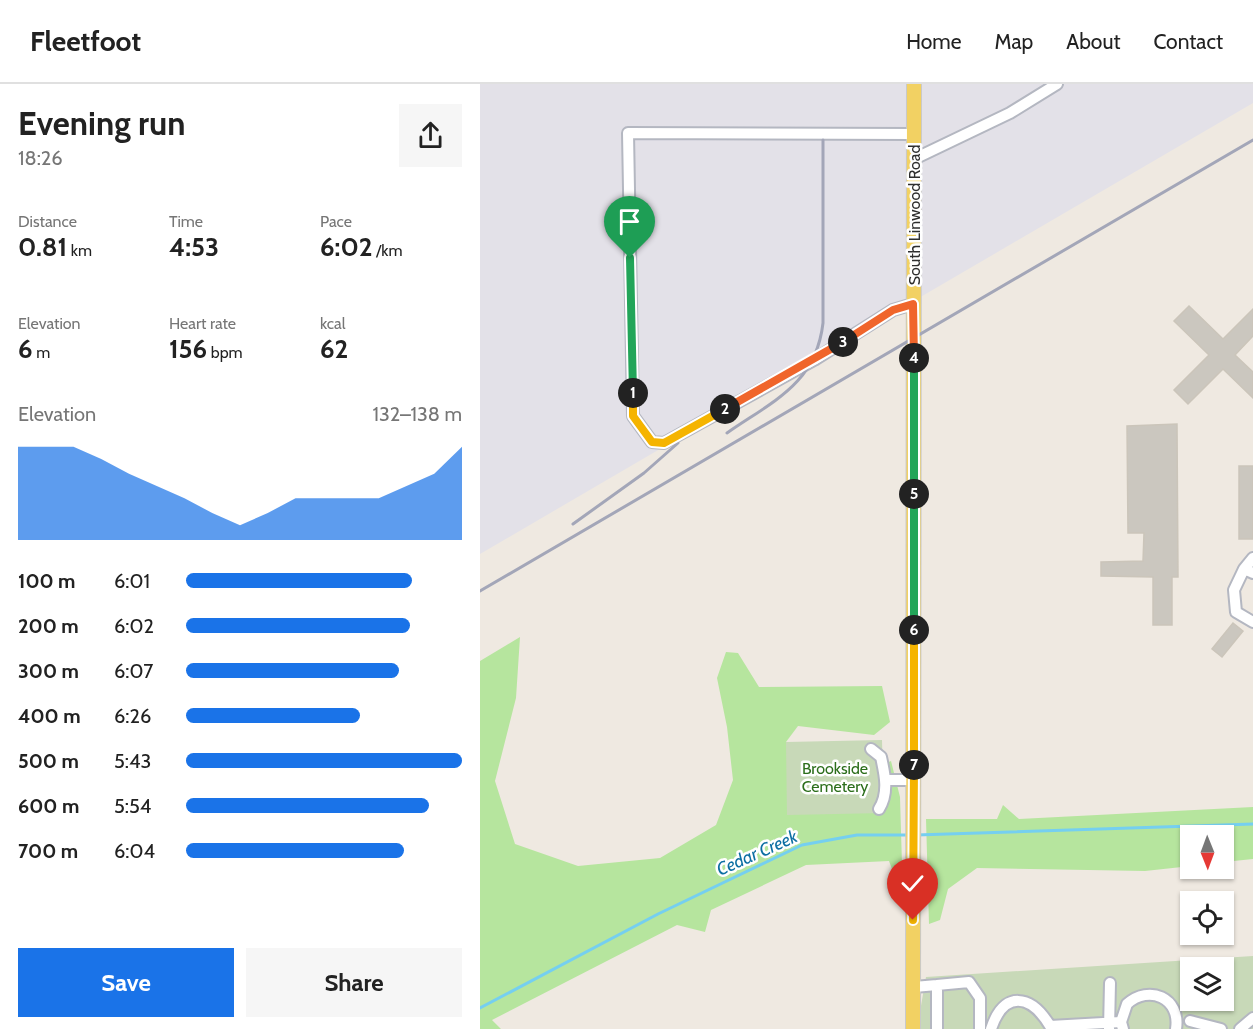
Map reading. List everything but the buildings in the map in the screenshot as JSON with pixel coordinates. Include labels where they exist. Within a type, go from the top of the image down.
[{"type":"main road","name":"South Linwood Road","points":[[914,84],[914,1029]]},
{"type":"lane","points":[[914,159],[1010,112],[1057,84]]},
{"type":"lane","points":[[913,304],[893,310],[814,360],[664,443],[652,442],[633,416],[628,133],[914,134]]},
{"type":"lane","points":[[1253,558],[1249,571],[1234,590],[1236,612],[1253,622]]},
{"type":"lane","points":[[871,749],[881,757],[886,780],[885,800],[879,809]]},
{"type":"lane","points":[[886,780],[914,780]]},
{"type":"lane","points":[[914,987],[969,982],[980,998],[980,1029]]},
{"type":"lane","points":[[1110,983],[1116,1026]]},
{"type":"lane","points":[[937,985],[937,1029]]},
{"type":"lane","points":[[1116,1026],[1127,1004],[1134,997],[1146,993],[1167,999],[1177,1024],[1221,1029]]},
{"type":"lane","points":[[991,1029],[1002,1008],[1016,1001],[1031,1003],[1038,1008],[1049,1027],[1116,1026]]},
{"type":"lane","points":[[1240,1029],[1253,1018]]},
{"type":"shaded area","points":[[480,84],[1253,84],[1253,103],[480,554]]},
{"type":"green space","points":[[520,637],[516,698],[495,781],[515,844],[578,866],[660,858],[716,825],[733,780],[727,727],[717,678],[726,652],[738,653],[759,687],[882,686],[890,722],[874,735],[798,726],[786,742],[877,767],[891,761],[900,797],[903,899],[889,861],[806,865],[711,910],[705,932],[677,925],[492,1020],[501,1029],[480,1029],[480,661]]},
{"type":"green space","name":"Brookside Cemetery","points":[[882,740],[884,813],[787,815],[786,742]]},
{"type":"green space","points":[[1003,805],[1019,819],[1253,807],[1253,859],[1234,861],[1234,825],[1180,825],[1180,867],[1145,871],[977,868],[948,889],[940,920],[929,924],[926,819],[997,819]]},
{"type":"green space","points":[[1253,956],[1253,1029],[917,1029],[926,977],[1180,961],[1180,1011],[1234,1011],[1234,957]]},
{"type":"waterway","name":"Cedar Creek","points":[[916,835],[1253,824]]},
{"type":"waterway","name":"Cedar Creek","points":[[480,1008],[658,914],[802,845],[857,835],[909,835]]},
{"type":"railway","points":[[727,433],[790,389],[812,361],[819,344],[823,323],[823,140]]},
{"type":"railway","points":[[480,591],[1253,140]]},
{"type":"railway","points":[[573,524],[644,473],[678,443]]},
{"type":"route","points":[[630,258],[633,416],[652,442],[664,443],[814,360],[893,310],[913,304],[913,920]]}]
